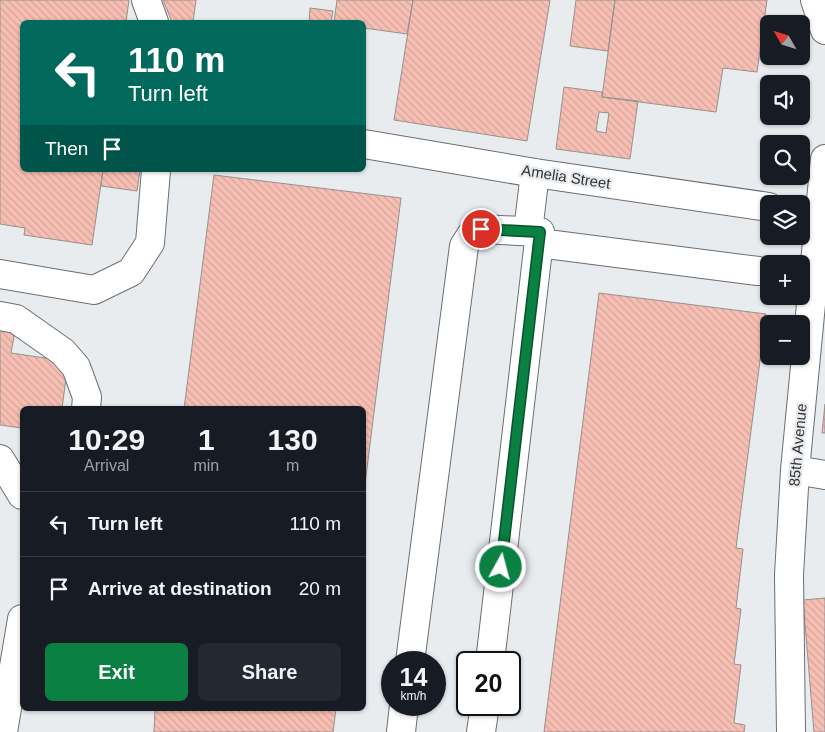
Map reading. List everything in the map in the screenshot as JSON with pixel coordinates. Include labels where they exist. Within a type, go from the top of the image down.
[{"type":"street","points":[[146,0],[153,20]]},
{"type":"street","points":[[815,0],[825,30]]},
{"type":"street","name":"Amelia Street","points":[[366,144],[535,173],[760,206]]},
{"type":"street","name":"85th Avenue","points":[[791,732],[789,575],[795,470],[816,213],[825,159]]},
{"type":"street","points":[[0,274],[94,290],[131,272],[150,243],[156,172]]},
{"type":"street","points":[[491,651],[534,237],[535,173]]},
{"type":"street","points":[[411,651],[464,246],[470,234],[481,229],[758,271]]},
{"type":"street","points":[[0,316],[16,319],[63,352],[76,367],[87,397],[86,406]]},
{"type":"street","points":[[0,452],[20,455]]},
{"type":"street","points":[[0,459],[20,492]]},
{"type":"street","points":[[795,470],[825,475]]},
{"type":"street","points":[[3,732],[20,631]]},
{"type":"street","points":[[401,732],[403,716]]},
{"type":"street","points":[[481,732],[483,716]]},
{"type":"building","points":[[0,0],[129,0],[126,20],[20,20],[20,172],[103,172],[92,245],[24,235],[25,228],[0,224]]},
{"type":"building","points":[[163,0],[196,0],[193,20],[171,20]]},
{"type":"building","points":[[337,0],[413,0],[407,34],[366,28],[366,20],[334,20]]},
{"type":"building","points":[[413,0],[550,0],[527,141],[394,120]]},
{"type":"building","points":[[576,0],[615,0],[608,51],[570,46]]},
{"type":"building","points":[[615,0],[767,0],[765,15],[760,15],[760,50],[757,72],[723,68],[716,112],[602,97]]},
{"type":"building","points":[[310,8],[333,11],[331,20],[309,20]]},
{"type":"building","points":[[564,87],[602,92],[602,97],[638,101],[630,159],[556,149]],"holes":[[[599,112],[609,113],[606,133],[596,131]]]},
{"type":"building","points":[[103,172],[140,172],[137,191],[101,186]]},
{"type":"building","points":[[214,175],[401,198],[366,476],[366,406],[184,406]]},
{"type":"building","points":[[599,293],[766,314],[760,315],[760,361],[736,548],[743,549],[736,608],[741,609],[734,664],[741,665],[734,723],[745,725],[744,732],[544,732]]},
{"type":"building","points":[[0,329],[15,331],[11,353],[52,359],[66,378],[62,406],[20,406],[20,428],[0,425]]},
{"type":"building","points":[[825,404],[825,433],[822,433]]},
{"type":"building","points":[[825,598],[825,732],[814,732],[803,600]]},
{"type":"building","points":[[155,711],[336,711],[333,732],[154,732]]},
{"type":"route","points":[[481,229],[540,232],[501,567]]}]
